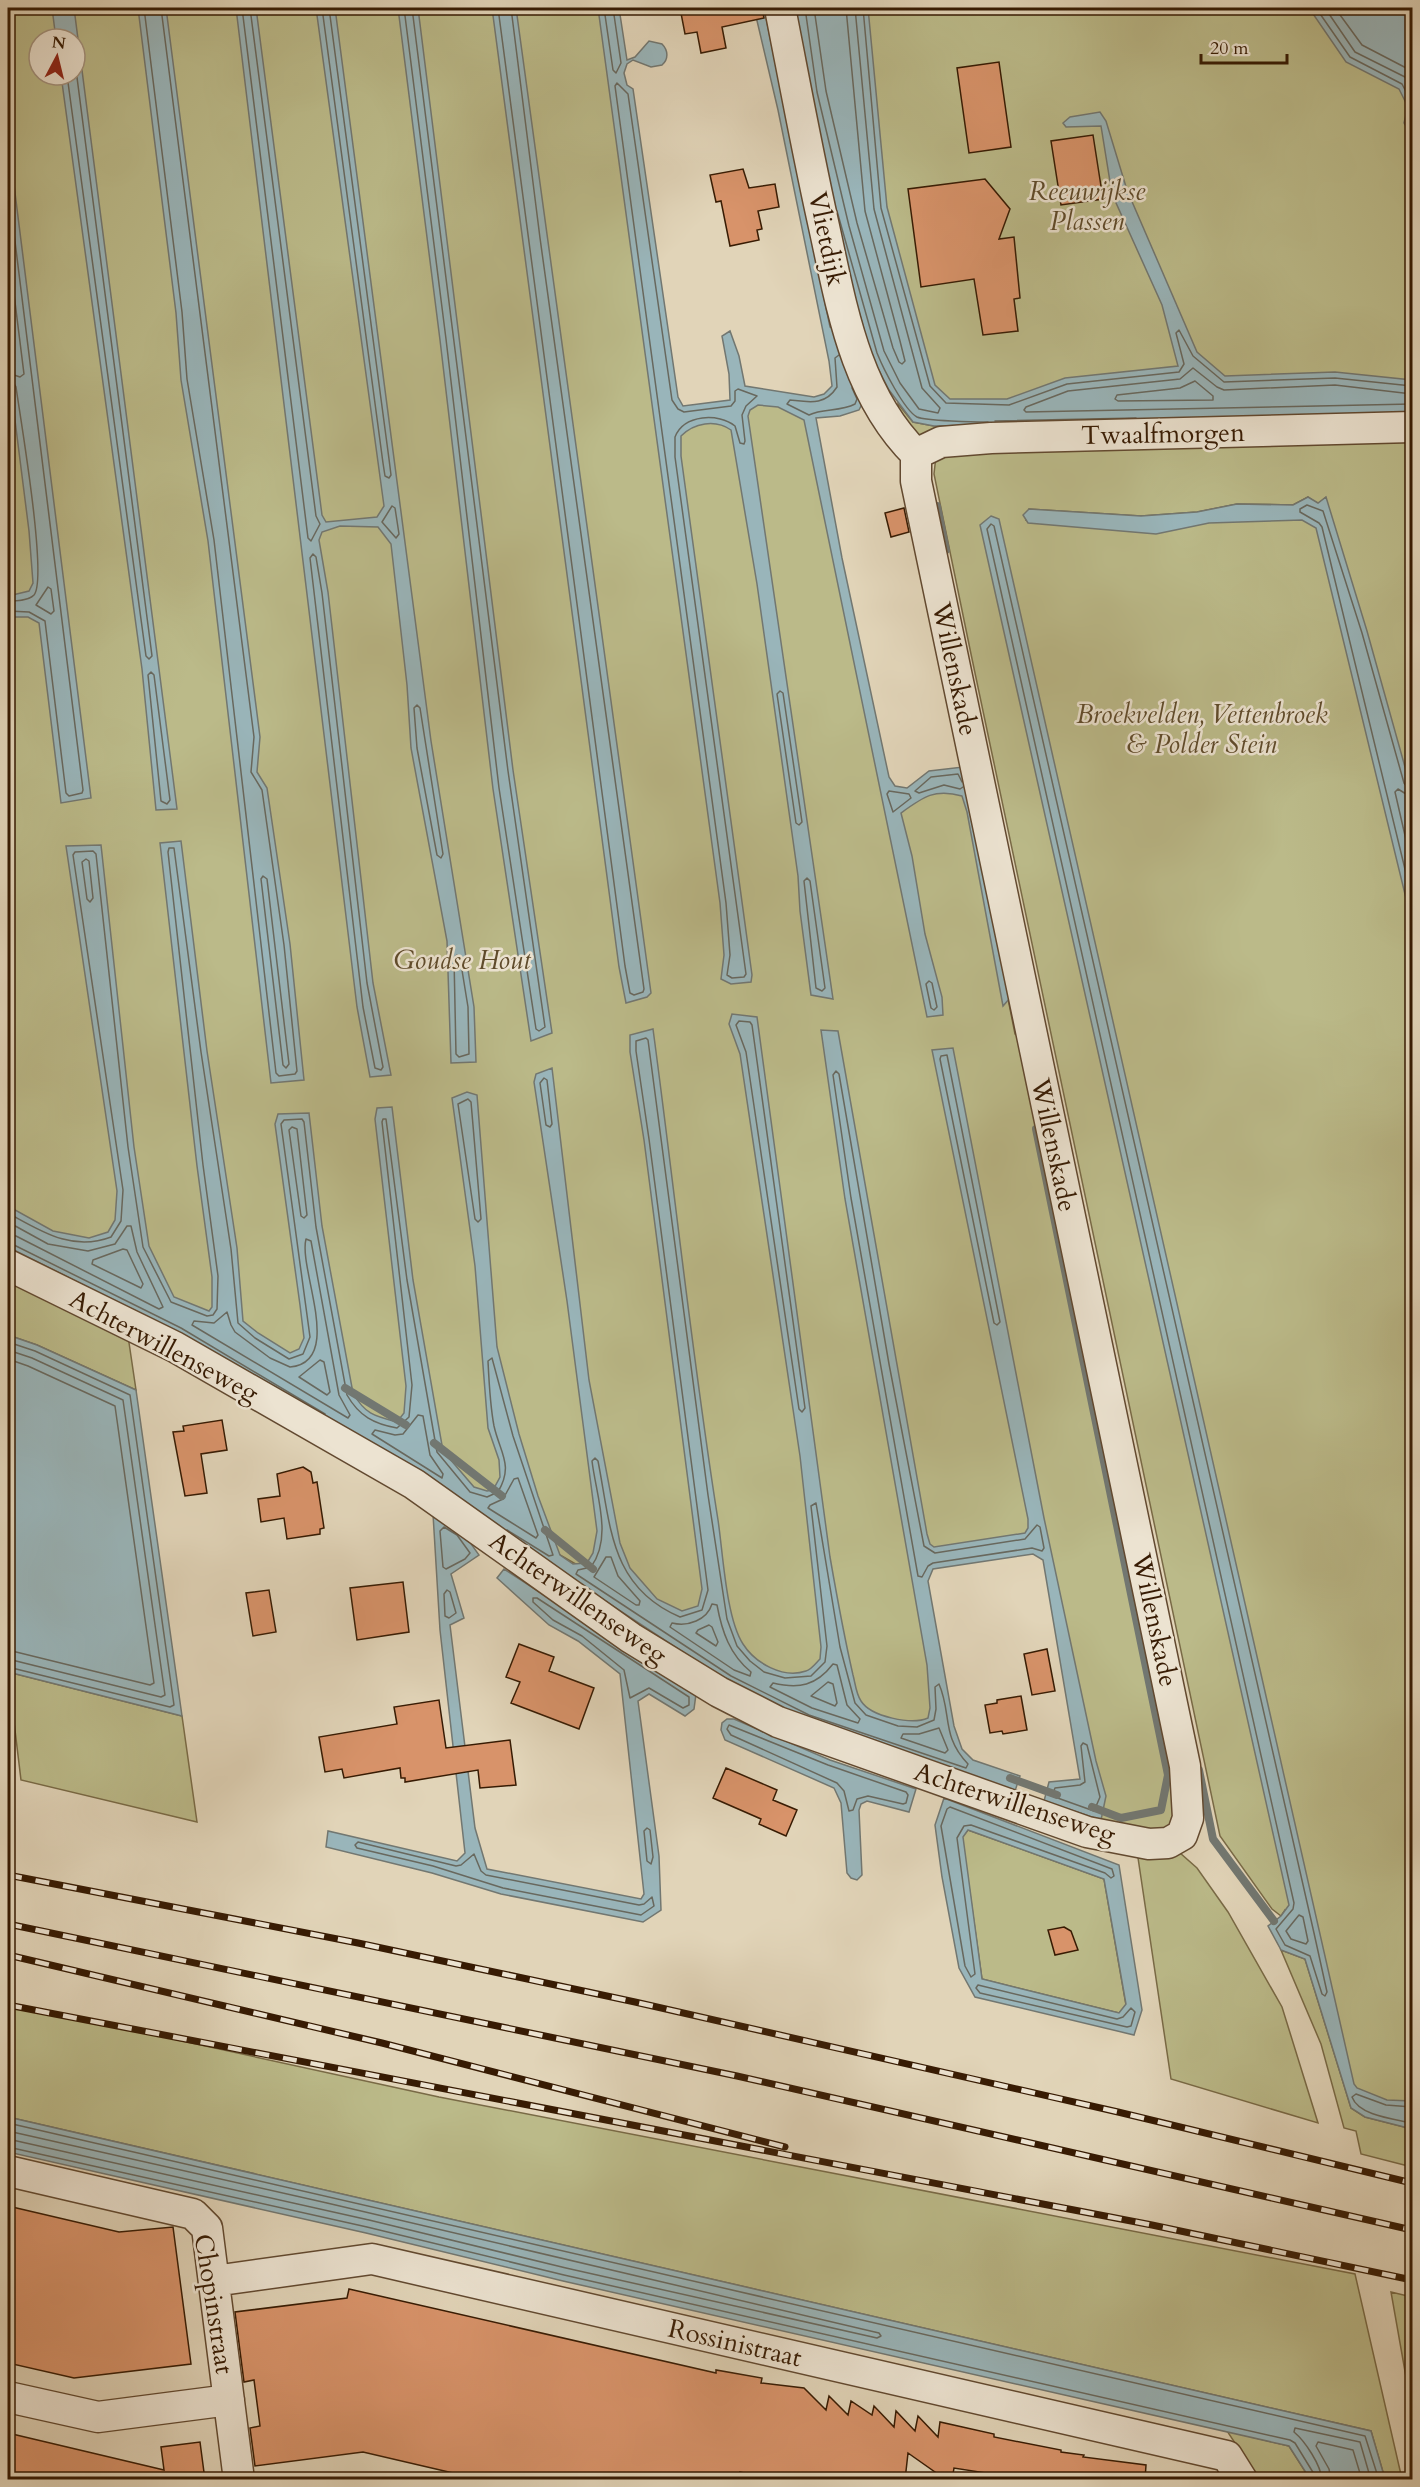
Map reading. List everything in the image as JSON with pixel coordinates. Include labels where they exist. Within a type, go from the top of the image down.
[{"type":"street","name":"Vlietdijk","points":[[780,8],[847,330],[870,390],[901,439],[916,454]]},
{"type":"street","name":"Twaalfmorgen","points":[[916,454],[941,442],[991,438],[1413,427]]},
{"type":"street","name":"Willenskade","points":[[916,454],[916,481],[925,528],[1185,1766],[1188,1818],[1182,1835]]},
{"type":"street","name":"Achterwillenseweg","points":[[8,1265],[175,1347],[414,1484],[631,1638],[719,1692],[778,1722],[1087,1832],[1149,1844],[1168,1843],[1182,1835]]},
{"type":"street","name":"Chopinstraat","points":[[8,2171],[194,2214],[207,2228],[239,2480]]},
{"type":"street","name":"Rossinistraat","points":[[214,2281],[372,2259],[1227,2456],[1242,2480]]},
{"type":"street","points":[[8,2397],[98,2417],[229,2400]]},
{"type":"green space","name":"Goudse Hout","points":[[8,8],[609,8],[668,417],[742,401],[807,405],[886,794],[965,783],[1015,1034],[1027,1047],[1178,1808],[1170,1826],[1150,1835],[1101,1820],[1045,1544],[920,1563],[941,1744],[868,1733],[8,1241]]},
{"type":"green space","name":"Reeuwijkse Plassen","points":[[814,8],[1412,8],[1412,397],[932,409]]},
{"type":"green space","name":"Broekvelden, Vettenbroek & Polder Stein","points":[[898,404],[913,422],[934,426],[1412,417],[1412,2116],[1350,2102],[1312,1939],[1285,1910],[1281,1916],[1272,1909],[1220,1836],[971,654],[934,474],[936,456],[899,418]],"holes":[[[1308,497],[1318,504],[1325,498],[1323,515],[1026,520],[1029,509],[1141,516],[1197,512],[1237,504],[1293,505]]]},
{"type":"green space","points":[[8,1276],[128,1336],[136,1390],[37,1345],[8,1335]]},
{"type":"green space","points":[[8,1672],[182,1716],[197,1822],[21,1780]]},
{"type":"green space","points":[[968,1830],[1104,1879],[1126,2005],[1119,2013],[982,1979],[962,1837]]},
{"type":"green space","points":[[1137,1851],[1180,1853],[1197,1868],[1228,1912],[1282,2007],[1318,2123],[1171,2079]]},
{"type":"green space","points":[[1281,1950],[1305,1959],[1351,2108],[1365,2117],[1412,2129],[1412,2167],[1361,2154],[1356,2131],[1344,2128],[1321,2044]]},
{"type":"green space","points":[[8,2003],[439,2097],[1355,2274],[1402,2479],[1385,2479],[1371,2431],[8,2117]]},
{"type":"green space","points":[[1391,2292],[1412,2297],[1412,2411]]},
{"type":"green space","points":[[1227,2431],[1289,2446],[1310,2479],[1259,2479]]},
{"type":"water","points":[[52,8],[74,8],[76,27],[54,27]]},
{"type":"water","points":[[138,8],[166,8],[260,737],[257,772],[267,788],[290,944],[304,1080],[271,1083],[208,541],[181,380],[176,313]]},
{"type":"water","points":[[236,8],[256,8],[322,515],[326,522],[377,517],[384,506],[316,8],[335,8],[431,741],[474,1007],[476,1062],[451,1063],[447,941],[411,748],[407,685],[391,544],[378,527],[340,526],[322,532],[319,540],[328,592],[373,983],[391,1075],[370,1077],[357,1007]]},
{"type":"water","points":[[398,8],[418,8],[513,770],[552,1033],[531,1041],[493,789]]},
{"type":"water","points":[[492,8],[516,8],[651,993],[647,997],[626,1003],[619,967]]},
{"type":"water","points":[[598,8],[619,8],[627,60],[635,57],[649,41],[662,44],[666,52],[667,57],[662,65],[651,67],[633,60],[627,64],[624,73],[627,85],[633,89],[678,397],[683,406],[730,400],[729,374],[722,336],[730,331],[739,356],[745,386],[814,397],[824,394],[832,386],[829,361],[778,110],[754,8],[764,8],[830,327],[838,331],[864,400],[859,410],[840,416],[816,418],[842,558],[889,777],[895,786],[907,788],[929,771],[963,767],[1010,998],[1003,1006],[967,812],[962,796],[944,793],[930,795],[901,813],[912,856],[925,934],[942,997],[943,1015],[927,1017],[804,420],[778,407],[758,405],[750,410],[748,416],[833,999],[811,995],[800,911],[798,876],[757,584],[731,430],[718,424],[705,424],[692,428],[681,436],[681,456],[752,975],[751,982],[731,984],[721,979],[724,955],[720,903]]},
{"type":"water","points":[[791,8],[868,8],[887,207],[935,385],[950,399],[1007,399],[1065,378],[1178,366],[1162,305],[1112,194],[1101,126],[1066,127],[1063,123],[1070,117],[1100,112],[1106,121],[1127,190],[1197,352],[1225,376],[1335,372],[1412,380],[1412,417],[934,426],[913,422],[889,390],[871,355],[836,229]]},
{"type":"water","points":[[1309,8],[1412,8],[1412,137],[1404,123],[1408,107],[1399,89],[1346,62]]},
{"type":"water","points":[[63,87],[84,87],[177,809],[156,810],[142,669]]},
{"type":"water","points":[[8,137],[91,798],[61,803],[39,623],[28,617],[8,617],[8,596],[29,591],[33,583],[29,531],[8,365]]},
{"type":"water","points":[[1308,497],[1318,503],[1326,497],[1367,631],[1412,792],[1412,923],[1316,528],[1302,520],[1209,523],[1156,534],[1028,523],[1023,515],[1029,509],[1141,516],[1197,512],[1237,504],[1293,505]]},
{"type":"water","points":[[991,516],[999,519],[1354,2084],[1357,2088],[1387,2100],[1412,2101],[1412,2129],[1365,2117],[1351,2108],[1305,1959],[1281,1950],[1268,1926],[1281,1916],[1289,1905],[980,525]]},
{"type":"water","points":[[181,841],[207,1051],[237,1248],[243,1321],[290,1353],[299,1349],[304,1338],[275,1124],[278,1114],[309,1113],[322,1226],[353,1393],[366,1410],[376,1416],[397,1422],[404,1413],[406,1386],[375,1119],[377,1108],[392,1107],[413,1280],[443,1451],[474,1487],[487,1491],[493,1490],[500,1477],[499,1460],[488,1428],[475,1266],[452,1098],[467,1092],[477,1095],[497,1347],[519,1434],[538,1496],[560,1555],[573,1564],[587,1563],[593,1553],[597,1531],[567,1301],[534,1082],[536,1074],[552,1068],[589,1380],[620,1543],[630,1568],[657,1599],[682,1611],[698,1606],[702,1589],[644,1140],[630,1052],[630,1035],[653,1029],[729,1602],[737,1633],[748,1651],[770,1668],[797,1673],[810,1669],[820,1659],[821,1647],[800,1456],[740,1054],[729,1024],[732,1014],[757,1017],[830,1557],[856,1688],[866,1707],[882,1715],[912,1721],[928,1718],[930,1708],[927,1665],[845,1199],[821,1030],[838,1031],[927,1534],[930,1544],[934,1547],[1025,1533],[1028,1528],[932,1050],[953,1048],[1044,1518],[1096,1761],[1106,1796],[1101,1820],[1044,1801],[1049,1782],[1080,1779],[1043,1560],[1033,1554],[933,1569],[928,1581],[954,1726],[962,1749],[973,1760],[1020,1776],[1015,1791],[807,1721],[727,1681],[538,1557],[178,1333],[8,1247],[8,1206],[53,1231],[89,1238],[108,1232],[115,1220],[117,1191],[66,846],[101,845],[134,1147],[149,1246],[174,1297],[209,1311],[212,1307],[212,1277],[160,843]]},
{"type":"water","points":[[8,1335],[37,1345],[136,1390],[182,1716],[8,1672]]},
{"type":"water","points":[[433,1514],[462,1531],[479,1555],[451,1574],[464,1618],[450,1625],[475,1828],[487,1869],[641,1899],[644,1894],[620,1674],[578,1641],[549,1625],[497,1578],[504,1569],[696,1694],[694,1709],[685,1716],[649,1694],[638,1701],[659,1856],[661,1910],[643,1922],[501,1894],[432,1873],[326,1847],[328,1831],[457,1861],[465,1853],[440,1630]]},
{"type":"water","points":[[727,1719],[734,1719],[830,1760],[916,1789],[909,1812],[867,1801],[861,1804],[859,1810],[862,1875],[857,1880],[851,1878],[847,1873],[841,1803],[834,1788],[725,1740],[721,1730],[722,1723]]},
{"type":"water","points":[[944,1798],[1119,1865],[1142,2010],[1134,2035],[975,1997],[959,1968],[935,1825]],"holes":[[[968,1830],[1104,1879],[1126,2004],[1119,2013],[982,1979],[963,1837]]]},
{"type":"water","points":[[8,2117],[1371,2431],[1385,2479],[1310,2479],[1289,2446],[8,2152]]},
{"type":"building","points":[[680,8],[762,8],[764,18],[722,27],[726,48],[701,53],[697,32],[685,34]]},
{"type":"building","points":[[999,62],[1011,147],[969,153],[957,68]]},
{"type":"building","points":[[1093,135],[1103,199],[1061,205],[1051,141]]},
{"type":"building","points":[[743,169],[749,188],[775,184],[779,207],[758,211],[762,229],[757,230],[759,240],[730,246],[721,201],[716,202],[710,175]]},
{"type":"building","points":[[985,179],[1010,209],[999,239],[1014,237],[1020,298],[1014,299],[1018,331],[983,335],[974,279],[921,287],[908,189]]},
{"type":"building","points":[[904,508],[909,532],[891,537],[885,513]]},
{"type":"building","points":[[222,1420],[227,1450],[201,1454],[207,1493],[185,1496],[173,1432],[184,1431],[183,1426]]},
{"type":"building","points":[[303,1467],[311,1472],[313,1483],[317,1482],[324,1528],[320,1529],[320,1534],[287,1539],[284,1518],[261,1522],[258,1499],[280,1496],[277,1474]]},
{"type":"building","points":[[403,1582],[409,1632],[357,1640],[350,1588]]},
{"type":"building","points":[[269,1590],[276,1632],[253,1636],[246,1593]]},
{"type":"building","points":[[519,1644],[554,1657],[549,1671],[594,1688],[579,1729],[511,1703],[520,1682],[506,1677]]},
{"type":"building","points":[[1047,1649],[1055,1691],[1032,1695],[1024,1654]]},
{"type":"building","points":[[1021,1696],[1027,1730],[1003,1734],[1002,1731],[990,1733],[985,1705],[997,1703],[997,1700]]},
{"type":"building","points":[[439,1700],[446,1748],[510,1740],[516,1785],[480,1788],[478,1770],[405,1782],[405,1778],[401,1778],[400,1768],[344,1778],[342,1769],[325,1772],[319,1737],[397,1724],[394,1707]]},
{"type":"building","points":[[726,1768],[777,1790],[773,1800],[797,1810],[786,1836],[759,1824],[761,1819],[713,1798]]},
{"type":"building","points":[[1064,1927],[1071,1931],[1078,1950],[1055,1955],[1048,1930]]},
{"type":"building","points":[[8,2206],[119,2232],[173,2227],[191,2364],[74,2378],[8,2363]]},
{"type":"building","points":[[349,2289],[716,2373],[716,2370],[762,2378],[761,2383],[804,2388],[826,2410],[829,2396],[848,2415],[851,2401],[872,2415],[874,2406],[894,2427],[896,2411],[915,2431],[918,2416],[938,2437],[940,2422],[994,2434],[994,2437],[1084,2455],[1083,2457],[1146,2465],[1145,2480],[1030,2480],[954,2468],[953,2474],[945,2479],[908,2453],[905,2480],[774,2480],[740,2472],[740,2480],[483,2480],[363,2452],[255,2466],[250,2428],[260,2426],[254,2380],[244,2382],[235,2312],[347,2298]]},
{"type":"building","points":[[8,2433],[164,2470],[161,2447],[200,2442],[205,2480],[35,2480],[8,2473]]},
{"type":"waterway","points":[[937,506],[946,550]]},
{"type":"waterway","points":[[1036,1129],[1168,1775],[1161,1810],[1121,1818],[1092,1807]]},
{"type":"waterway","points":[[345,1388],[406,1425]]},
{"type":"waterway","points":[[434,1443],[502,1496]]},
{"type":"waterway","points":[[545,1530],[593,1569]]},
{"type":"waterway","points":[[1199,1770],[1213,1839],[1274,1921]]},
{"type":"waterway","points":[[1010,1778],[1057,1795]]},
{"type":"railway","points":[[8,1875],[358,1943],[635,2002],[1118,2112],[1412,2183]]},
{"type":"railway","points":[[8,1924],[737,2076],[1412,2230]]},
{"type":"railway","points":[[8,1955],[382,2043],[785,2147]]},
{"type":"railway","points":[[8,2005],[1152,2225],[1412,2280]]}]
